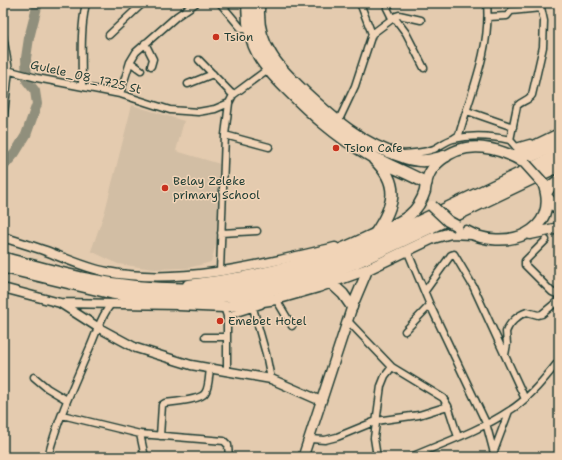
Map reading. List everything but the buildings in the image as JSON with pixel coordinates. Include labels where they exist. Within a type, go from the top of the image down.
[{"type":"highway","points":[[248,3],[250,32],[259,56],[268,70],[321,122],[368,154],[384,169],[390,179],[393,190],[392,204],[387,216],[376,233]]},
{"type":"highway","points":[[259,3],[261,33],[266,47],[275,62],[289,78],[338,122],[364,141],[393,154],[425,161],[446,156]]},
{"type":"highway","points":[[368,154],[411,174],[426,187]]},
{"type":"highway","points":[[145,293],[242,285],[300,274],[334,262],[559,155]]},
{"type":"highway","points":[[145,293],[201,298],[228,296],[261,292],[305,281],[366,258],[559,166]]},
{"type":"highway","points":[[3,258],[10,266],[86,279],[145,293],[179,305]]},
{"type":"main road","points":[[520,160],[559,134]]},
{"type":"main road","points":[[520,160],[559,145]]},
{"type":"main road","points":[[145,293],[279,270],[325,256],[358,242],[414,212],[422,200],[428,175],[432,169],[446,156],[457,150],[475,147],[494,150],[520,160],[546,191],[559,211]]},
{"type":"main road","points":[[546,191],[559,180]]},
{"type":"main road","points":[[426,187],[432,206],[448,221],[472,234],[486,238],[505,240],[526,234],[559,229]]},
{"type":"main road","points":[[526,234],[536,228],[542,221],[549,205],[546,191]]},
{"type":"main road","points":[[179,305],[225,312],[276,299],[368,269],[433,238],[455,233],[472,234]]},
{"type":"main road","points":[[303,457],[352,307],[368,269]]},
{"type":"main road","points":[[331,282],[343,294],[352,307]]},
{"type":"street","points":[[82,86],[81,52],[86,3]]},
{"type":"street","points":[[109,35],[143,3]]},
{"type":"street","points":[[120,94],[130,62],[136,52],[177,16],[196,3]]},
{"type":"street","points":[[220,3],[241,28],[250,32],[261,33]]},
{"type":"street","points":[[360,3],[372,34]]},
{"type":"street","points":[[391,3],[387,8],[406,33],[424,68]]},
{"type":"street","points":[[393,154],[421,152],[432,149],[459,135],[480,66],[487,36],[487,3]]},
{"type":"street","points":[[488,17],[507,16],[511,11],[540,5],[544,21],[543,47],[533,88],[530,98],[519,103],[517,106],[510,140]]},
{"type":"street","points":[[338,122],[355,86],[372,34],[393,17],[399,15],[421,20]]},
{"type":"street","points":[[3,36],[6,70],[3,124]]},
{"type":"street","points":[[145,43],[153,59],[151,66]]},
{"type":"street","points":[[199,60],[234,95]]},
{"type":"street","points":[[130,62],[141,70]]},
{"type":"street","name":"Gulele_08_1725 St","points":[[6,70],[37,78],[120,94],[170,110],[198,112],[215,109],[229,103]]},
{"type":"street","points":[[220,270],[225,135],[229,103],[234,95],[268,70]]},
{"type":"street","points":[[188,84],[213,74]]},
{"type":"street","points":[[467,111],[513,127]]},
{"type":"street","points":[[453,139],[478,137],[499,138],[510,140],[516,147],[525,145],[559,129]]},
{"type":"street","points":[[225,135],[269,147]]},
{"type":"street","points":[[221,233],[257,231]]},
{"type":"street","points":[[3,237],[106,272],[125,275],[171,276],[220,270],[288,258],[358,242]]},
{"type":"street","points":[[546,240],[525,261],[525,265],[552,292],[559,296]]},
{"type":"street","points":[[407,250],[430,305],[486,424],[494,454]]},
{"type":"street","points":[[425,291],[451,255],[454,254],[473,286],[525,399]]},
{"type":"street","points":[[3,288],[60,303],[179,305]]},
{"type":"street","points":[[227,371],[225,312],[253,308],[276,299],[292,326]]},
{"type":"street","points":[[505,354],[507,344],[506,332],[513,321],[527,312],[538,315],[542,314],[559,300]]},
{"type":"street","points":[[60,303],[99,328],[136,348],[191,365],[271,378],[321,401]]},
{"type":"street","points":[[48,457],[67,400],[99,328],[103,314],[111,304]]},
{"type":"street","points":[[405,331],[430,305]]},
{"type":"street","points":[[253,308],[271,378]]},
{"type":"street","points":[[348,321],[392,367],[439,395],[445,401],[458,436]]},
{"type":"street","points":[[205,336],[226,337]]},
{"type":"street","points":[[411,457],[486,424],[509,411],[525,399],[559,361]]},
{"type":"street","points":[[377,457],[374,438],[380,386],[392,367]]},
{"type":"street","points":[[160,436],[162,404],[204,396],[210,368]]},
{"type":"street","points":[[34,377],[47,388],[67,400]]},
{"type":"street","points":[[310,439],[325,440],[337,437],[376,421],[419,415],[448,406]]},
{"type":"street","points":[[494,454],[509,411]]},
{"type":"street","points":[[62,415],[140,434],[224,441],[228,445],[229,457]]},
{"type":"street","points":[[140,434],[145,457]]},
{"type":"shaded area","name":"Belay Zeleke primary School","points":[[132,105],[184,121],[176,151],[220,164],[217,240],[211,262],[188,268],[154,269],[118,264],[91,251],[105,211]]},
{"type":"waterway","points":[[3,167],[15,153],[26,135],[37,104],[35,91],[27,81],[26,58],[29,38],[38,3]]},
{"type":"place","name":"Tsion","points":[[216,37]]},
{"type":"place","name":"Tsion Cafe","points":[[336,148]]},
{"type":"place","name":"Belay Zeleke primary School","points":[[165,188]]},
{"type":"place","name":"Emebet Hotel","points":[[220,321]]}]
